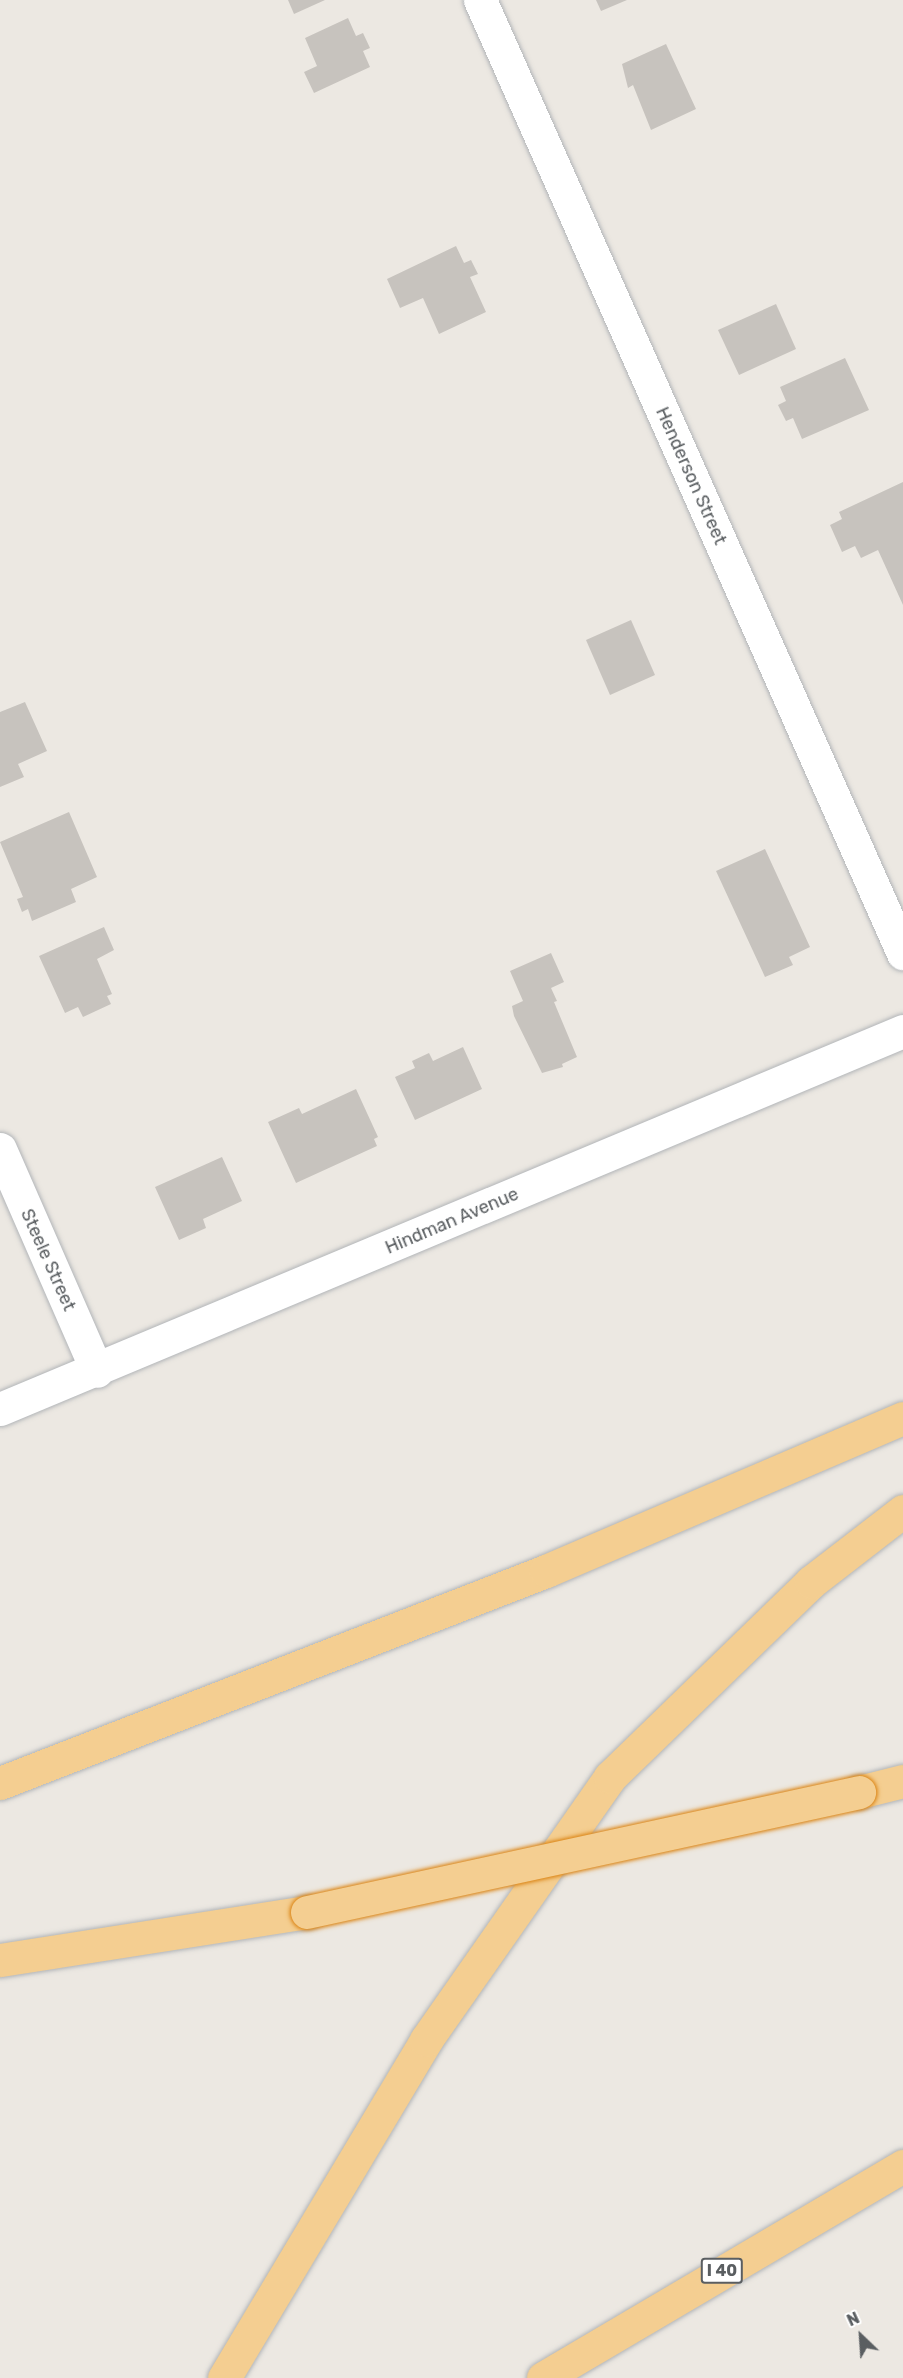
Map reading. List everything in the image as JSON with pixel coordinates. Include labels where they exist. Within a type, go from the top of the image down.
[{"type":"highway","points":[[0,1783],[546,1571],[903,1418]]},
{"type":"highway","points":[[224,2378],[426,2040],[609,1777],[811,1582],[903,1511]]},
{"type":"highway","points":[[0,1960],[307,1912],[903,1781]]},
{"type":"highway","name":"I 40","points":[[543,2378],[903,2166]]},
{"type":"street","name":"Henderson Street","points":[[480,0],[903,953]]},
{"type":"street","name":"Hindman Avenue","points":[[0,1410],[903,1031]]},
{"type":"street","name":"Steele Street","points":[[0,1149],[97,1371]]},
{"type":"building","points":[[288,0],[325,0],[294,14]]},
{"type":"building","points":[[596,0],[627,0],[601,11]]},
{"type":"building","points":[[348,18],[356,36],[363,33],[370,48],[363,51],[370,67],[314,93],[304,72],[317,66],[305,38]]},
{"type":"building","points":[[666,44],[696,109],[651,130],[633,85],[628,88],[622,64]]},
{"type":"building","points":[[456,246],[464,263],[471,260],[478,274],[470,277],[486,312],[439,334],[423,298],[400,308],[387,279]]},
{"type":"building","points":[[776,304],[796,349],[739,375],[718,330]]},
{"type":"building","points":[[845,358],[869,410],[802,439],[793,418],[786,421],[778,405],[786,401],[780,387]]},
{"type":"building","points":[[903,482],[903,605],[878,550],[861,558],[855,546],[842,552],[830,525],[842,519],[839,512]]},
{"type":"building","points":[[631,620],[655,675],[610,695],[586,640]]},
{"type":"building","points":[[25,702],[47,751],[18,764],[24,777],[0,787],[0,712]]},
{"type":"building","points":[[69,812],[97,877],[71,889],[76,902],[32,921],[28,909],[22,912],[17,899],[23,897],[0,842]]},
{"type":"building","points":[[765,849],[810,947],[789,957],[793,965],[765,977],[716,871]]},
{"type":"building","points":[[104,927],[114,950],[97,959],[112,994],[107,996],[111,1004],[83,1017],[78,1007],[65,1013],[39,956]]},
{"type":"building","points":[[551,953],[564,982],[551,988],[557,1001],[554,1002],[577,1057],[562,1064],[563,1067],[542,1073],[514,1016],[512,1006],[523,1001],[510,971]]},
{"type":"building","points":[[463,1047],[482,1089],[415,1120],[395,1077],[415,1068],[412,1061],[429,1053],[433,1061]]},
{"type":"building","points":[[356,1089],[378,1137],[374,1139],[377,1146],[296,1183],[268,1122],[299,1108],[302,1114]]},
{"type":"building","points":[[222,1157],[242,1201],[203,1219],[206,1228],[179,1240],[155,1187]]}]
